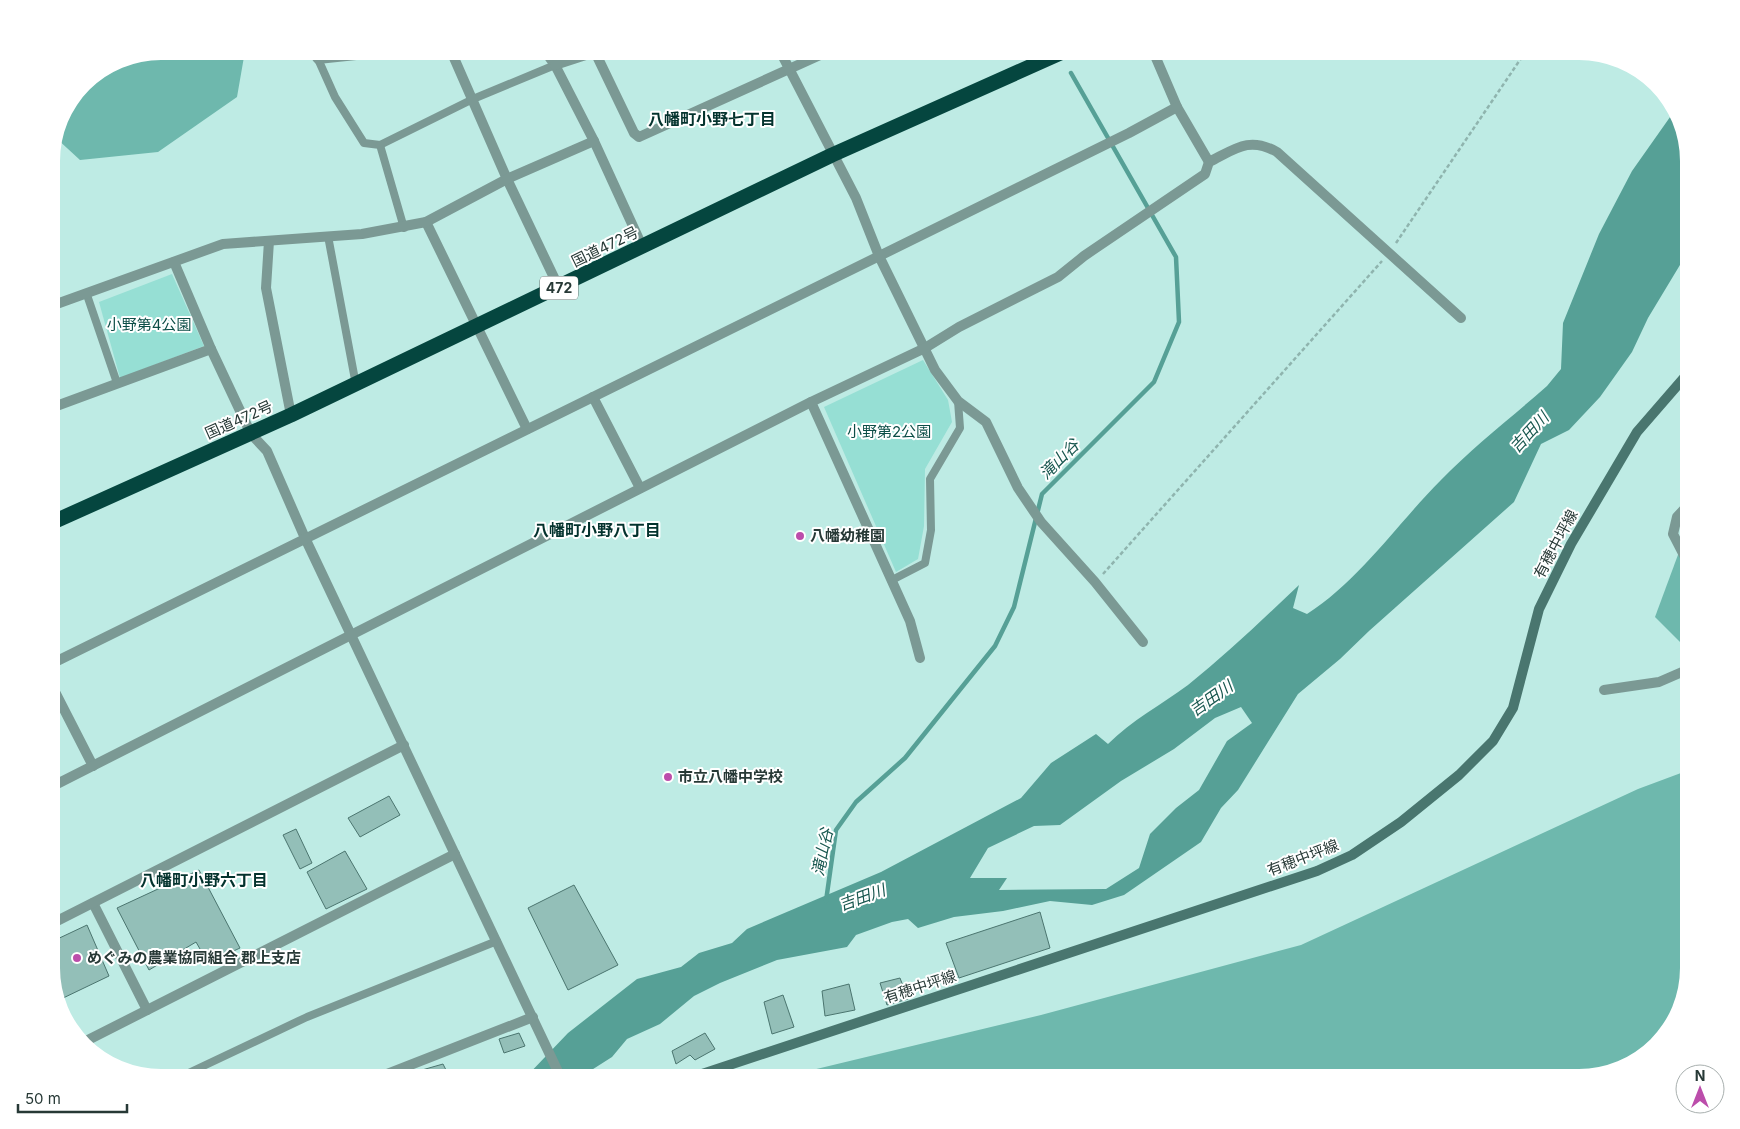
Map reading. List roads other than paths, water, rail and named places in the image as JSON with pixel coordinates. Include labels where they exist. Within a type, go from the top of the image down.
[{"type":"highway","name":"国道472号","points":[[60,519],[251,434],[643,248],[832,155],[1045,60]]},
{"type":"main road","name":"有穂中坪線","points":[[717,1069],[1317,871],[1352,855],[1400,822],[1459,775],[1494,741],[1513,708],[1538,609],[1571,544],[1637,432],[1680,382]]},
{"type":"street","points":[[455,60],[507,179],[559,288]]},
{"type":"street","points":[[551,60],[594,141],[643,248]]},
{"type":"street","points":[[555,65],[571,60]]},
{"type":"street","points":[[600,60],[634,133],[639,137],[810,60]]},
{"type":"street","points":[[784,60],[856,198],[879,256],[935,370],[958,401],[986,422],[1018,488],[1041,522],[1094,582],[1143,642]]},
{"type":"street","points":[[1157,60],[1177,107],[1209,162]]},
{"type":"street","points":[[60,660],[1094,150],[1177,107]]},
{"type":"street","points":[[60,303],[223,244],[269,242],[404,228],[426,222],[507,179],[594,141]]},
{"type":"street","points":[[60,782],[811,402],[925,348],[1058,277],[1084,256],[1205,174],[1209,162],[1250,143],[1264,145],[1277,152],[1460,318]]},
{"type":"street","points":[[426,222],[476,328],[527,429]]},
{"type":"street","points":[[269,242],[266,288],[291,415]]},
{"type":"street","points":[[174,262],[251,434],[267,451],[305,538],[556,1069]]},
{"type":"street","points":[[60,405],[212,349]]},
{"type":"street","points":[[593,397],[640,488]]},
{"type":"street","points":[[811,402],[910,620],[920,658]]},
{"type":"street","points":[[1680,514],[1677,517],[1673,534],[1680,548]]},
{"type":"street","points":[[1604,690],[1659,682],[1680,673]]},
{"type":"street","points":[[60,700],[93,766]]},
{"type":"street","points":[[60,920],[404,745]]},
{"type":"street","points":[[90,1039],[456,854]]},
{"type":"street","points":[[93,903],[147,1010]]},
{"type":"street","points":[[400,1069],[533,1017]]},
{"type":"lane","points":[[318,60],[336,97],[364,143],[380,145],[473,99],[555,65]]},
{"type":"lane","points":[[380,145],[404,228]]},
{"type":"lane","points":[[328,236],[356,385]]},
{"type":"lane","points":[[87,294],[118,383]]},
{"type":"lane","points":[[892,580],[924,563],[931,530],[930,479],[960,428],[958,401]]},
{"type":"lane","points":[[197,1069],[307,1017],[497,941]]},
{"type":"water","name":"吉田川","points":[[1670,117],[1677,135],[1680,161],[1680,265],[1648,318],[1632,352],[1600,397],[1569,430],[1541,444],[1514,502],[1340,659],[1298,694],[1238,790],[1221,808],[1201,842],[1124,895],[1092,905],[1050,901],[1003,911],[954,917],[918,928],[908,919],[892,922],[856,935],[847,947],[777,960],[720,983],[694,996],[660,1024],[627,1039],[612,1057],[593,1069],[534,1069],[568,1033],[637,979],[681,967],[699,953],[732,943],[747,929],[881,872],[1021,798],[1051,763],[1096,734],[1108,744],[1137,720],[1188,685],[1231,649],[1299,585],[1293,608],[1307,614],[1326,600],[1361,568],[1454,467],[1547,386],[1561,369],[1563,323],[1599,234],[1632,171]],"holes":[[[1241,707],[1252,723],[1227,741],[1199,790],[1176,808],[1150,834],[1139,868],[1106,889],[999,890],[1007,878],[970,878],[988,848],[1034,826],[1060,825],[1121,781],[1174,749],[1215,718]]]},
{"type":"waterway","name":"滝山谷","points":[[826,901],[836,830],[856,802],[905,758],[995,646],[1014,607],[1042,494],[1154,382],[1179,322],[1176,257],[1071,73]]},
{"type":"place","name":"八幡幼稚園","points":[[800,536]]},
{"type":"place","name":"市立八幡中学校","points":[[668,777]]},
{"type":"place","name":"めぐみの農業協同組合 郡上支店","points":[[77,958]]},
{"type":"district","name":"八幡町小野七丁目","points":[[712,119]]},
{"type":"district","name":"八幡町小野八丁目","points":[[597,530]]},
{"type":"district","name":"八幡町小野六丁目","points":[[204,880]]},
{"type":"park label","name":"小野第4公園","points":[[149,325]]},
{"type":"park label","name":"小野第2公園","points":[[889,432]]}]
